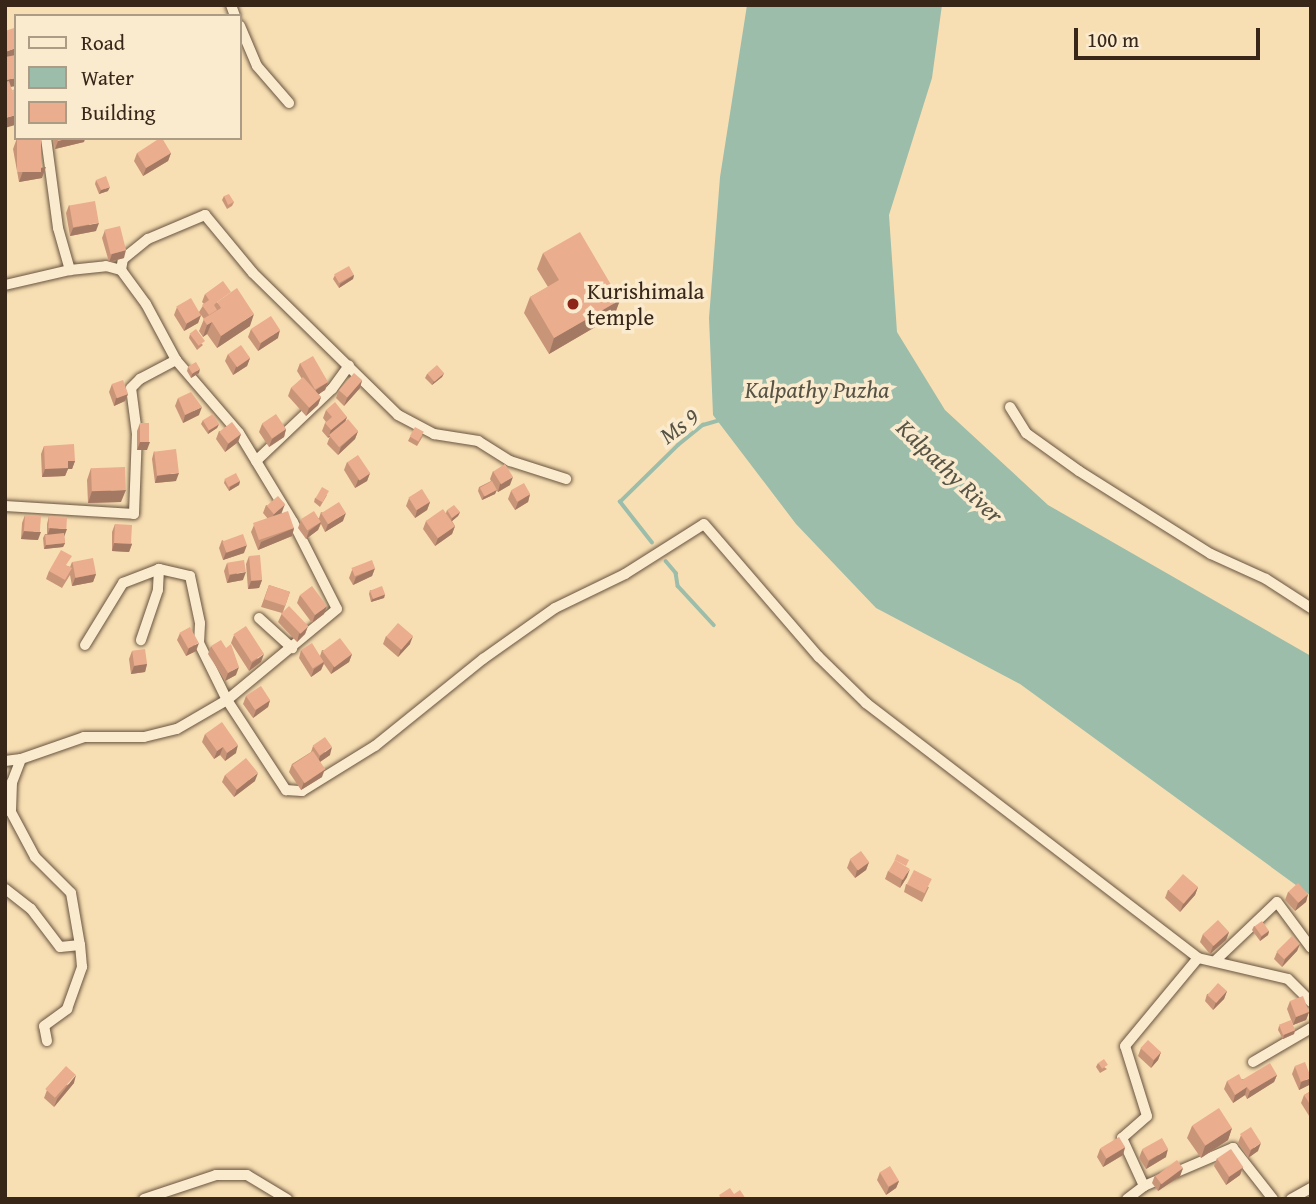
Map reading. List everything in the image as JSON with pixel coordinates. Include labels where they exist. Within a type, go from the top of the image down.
[{"type":"street","points":[[242,31],[257,66],[289,103]]},
{"type":"street","points":[[46,140],[58,228],[70,270]]},
{"type":"street","points":[[121,270],[123,260],[148,239],[205,215],[253,273],[416,427],[478,441],[510,461],[566,479]]},
{"type":"street","points":[[5,285],[70,270],[106,266],[121,270],[146,304],[176,360],[239,433],[293,522],[337,609],[227,700],[177,729],[144,737],[84,737],[5,761]]},
{"type":"street","points":[[5,506],[134,514],[137,434],[131,388],[140,379],[176,360]]},
{"type":"street","points":[[256,461],[332,389],[349,366]]},
{"type":"street","points":[[1010,407],[1027,433],[1079,471],[1211,554],[1266,579],[1311,608]]},
{"type":"street","points":[[85,645],[124,583],[159,569],[190,576],[200,623],[199,643],[227,700],[286,790],[302,791],[375,746],[483,659],[555,608],[625,574],[704,524],[819,657],[866,703],[1198,958],[1288,979],[1310,998]]},
{"type":"street","points":[[141,640],[158,590],[159,569]]},
{"type":"street","points":[[259,618],[292,648]]},
{"type":"street","points":[[21,758],[12,782],[11,812],[35,857],[71,893],[82,967],[67,1009],[44,1026],[47,1041]]},
{"type":"street","points":[[5,889],[31,909],[60,947],[79,945]]},
{"type":"street","points":[[1216,961],[1277,902],[1311,948]]},
{"type":"street","points":[[1144,1185],[1122,1138],[1147,1116],[1125,1046],[1198,958]]},
{"type":"street","points":[[1253,1062],[1311,1028]]},
{"type":"street","points":[[1127,1199],[1144,1185],[1233,1148],[1273,1199]]},
{"type":"street","points":[[144,1199],[216,1175],[247,1175],[287,1199]]},
{"type":"street","points":[[1291,1199],[1311,1188]]},
{"type":"water","name":"Kalpathy Puzha","points":[[747,5],[942,5],[932,78],[889,215],[897,332],[945,410],[1048,505],[1311,656],[1311,896],[1020,684],[876,608],[796,524],[713,415],[709,318],[720,177]]},
{"type":"building","points":[[14,28],[14,49],[5,52],[5,31]]},
{"type":"building","points":[[14,55],[14,78],[5,80],[5,57]]},
{"type":"building","points":[[9,81],[14,96],[14,116],[5,118],[5,82]]},
{"type":"building","points":[[17,140],[41,140],[41,172],[17,172]]},
{"type":"building","points":[[157,140],[163,140],[171,153],[146,168],[137,153]]},
{"type":"building","points":[[106,176],[110,187],[101,190],[96,180]]},
{"type":"building","points":[[229,194],[234,202],[228,205],[224,196]]},
{"type":"building","points":[[95,201],[99,223],[73,227],[69,206]]},
{"type":"building","points":[[120,226],[126,250],[111,254],[104,230]]},
{"type":"building","name":"Kurishimala temple","points":[[580,232],[620,300],[554,338],[530,297],[559,280],[543,253]]},
{"type":"building","points":[[349,266],[354,275],[339,283],[334,274]]},
{"type":"building","points":[[223,281],[231,292],[214,305],[217,310],[209,315],[202,305],[209,300],[205,294]]},
{"type":"building","points":[[237,288],[254,314],[221,336],[212,322],[207,325],[203,319],[221,308],[217,302]]},
{"type":"building","points":[[191,298],[201,315],[186,324],[176,306]]},
{"type":"building","points":[[271,316],[280,330],[260,343],[251,329]]},
{"type":"building","points":[[196,329],[205,341],[199,346],[190,334]]},
{"type":"building","points":[[241,345],[250,358],[237,367],[228,354]]},
{"type":"building","points":[[313,356],[328,382],[315,389],[300,364]]},
{"type":"building","points":[[196,362],[200,369],[192,373],[188,366]]},
{"type":"building","points":[[437,365],[444,373],[434,382],[427,374]]},
{"type":"building","points":[[354,373],[362,380],[347,398],[339,390]]},
{"type":"building","points":[[303,377],[321,397],[309,408],[291,388]]},
{"type":"building","points":[[123,380],[128,394],[117,398],[112,384]]},
{"type":"building","points":[[191,392],[202,407],[185,415],[178,398]]},
{"type":"building","points":[[335,402],[347,417],[331,430],[325,423],[332,417],[326,410]]},
{"type":"building","points":[[213,414],[219,424],[209,430],[203,420]]},
{"type":"building","points":[[276,414],[286,429],[272,438],[262,424]]},
{"type":"building","points":[[348,419],[358,431],[339,447],[329,435]]},
{"type":"building","points":[[232,422],[241,434],[228,444],[219,432]]},
{"type":"building","points":[[140,423],[149,423],[149,442],[140,442]]},
{"type":"building","points":[[415,427],[424,432],[418,441],[410,437]]},
{"type":"building","points":[[74,444],[75,461],[68,461],[68,468],[45,469],[44,446]]},
{"type":"building","points":[[176,449],[179,473],[157,476],[154,452]]},
{"type":"building","points":[[358,455],[370,473],[360,481],[347,462]]},
{"type":"building","points":[[505,464],[513,477],[501,484],[493,471]]},
{"type":"building","points":[[125,467],[126,490],[92,491],[91,468]]},
{"type":"building","points":[[236,473],[240,481],[229,487],[224,479]]},
{"type":"building","points":[[492,481],[497,490],[485,497],[480,488]]},
{"type":"building","points":[[524,483],[530,494],[517,502],[511,490]]},
{"type":"building","points":[[322,487],[329,491],[322,502],[316,498]]},
{"type":"building","points":[[422,489],[430,502],[416,510],[408,497]]},
{"type":"building","points":[[278,496],[285,504],[274,514],[267,506]]},
{"type":"building","points":[[339,502],[346,513],[328,524],[321,513]]},
{"type":"building","points":[[454,505],[460,512],[452,518],[447,510]]},
{"type":"building","points":[[443,509],[455,526],[438,538],[426,521]]},
{"type":"building","points":[[288,511],[294,528],[259,540],[253,523]]},
{"type":"building","points":[[314,511],[321,522],[307,531],[300,519]]},
{"type":"building","points":[[25,515],[41,516],[40,532],[24,531]]},
{"type":"building","points":[[49,516],[67,517],[66,529],[48,528]]},
{"type":"building","points":[[115,524],[132,525],[131,544],[114,543]]},
{"type":"building","points":[[64,533],[65,543],[46,545],[45,535]]},
{"type":"building","points":[[243,534],[247,545],[226,553],[222,542]]},
{"type":"building","points":[[61,550],[72,556],[66,565],[72,568],[65,580],[49,571]]},
{"type":"building","points":[[260,555],[262,580],[251,581],[249,556]]},
{"type":"building","points":[[93,558],[96,574],[75,578],[72,562]]},
{"type":"building","points":[[244,560],[246,572],[229,575],[227,563]]},
{"type":"building","points":[[372,560],[375,568],[355,576],[351,568]]},
{"type":"building","points":[[269,585],[290,592],[285,606],[264,599]]},
{"type":"building","points":[[312,586],[327,606],[315,615],[300,595]]},
{"type":"building","points":[[382,586],[385,594],[373,599],[370,591]]},
{"type":"building","points":[[289,606],[308,626],[301,634],[281,614]]},
{"type":"building","points":[[398,623],[413,636],[401,650],[386,637]]},
{"type":"building","points":[[246,626],[264,654],[251,662],[233,634]]},
{"type":"building","points":[[190,627],[199,643],[188,649],[180,633]]},
{"type":"building","points":[[340,638],[352,654],[334,667],[322,651]]},
{"type":"building","points":[[221,640],[226,648],[231,644],[239,667],[228,673],[211,646]]},
{"type":"building","points":[[312,643],[324,662],[313,669],[301,650]]},
{"type":"building","points":[[145,649],[147,664],[134,666],[132,651]]},
{"type":"building","points":[[261,686],[270,700],[255,710],[246,696]]},
{"type":"building","points":[[222,722],[238,745],[227,753],[223,747],[217,751],[205,734]]},
{"type":"building","points":[[325,737],[332,747],[320,755],[313,746]]},
{"type":"building","points":[[313,751],[325,769],[305,783],[292,765]]},
{"type":"building","points":[[246,758],[258,773],[237,790],[225,775]]},
{"type":"building","points":[[861,851],[869,862],[858,871],[850,859]]},
{"type":"building","points":[[897,854],[909,860],[906,866],[894,861]]},
{"type":"building","points":[[895,860],[910,869],[903,880],[888,871]]},
{"type":"building","points":[[914,870],[932,879],[925,893],[907,884]]},
{"type":"building","points":[[1183,874],[1198,887],[1184,904],[1169,891]]},
{"type":"building","points":[[1298,883],[1308,894],[1298,903],[1288,892]]},
{"type":"building","points":[[1218,920],[1229,932],[1214,946],[1203,934]]},
{"type":"building","points":[[1262,921],[1269,931],[1262,936],[1255,926]]},
{"type":"building","points":[[1292,936],[1300,944],[1284,959],[1276,952]]},
{"type":"building","points":[[1218,983],[1227,991],[1216,1003],[1207,995]]},
{"type":"building","points":[[1303,996],[1309,1012],[1296,1017],[1290,1001]]},
{"type":"building","points":[[1291,1020],[1295,1030],[1283,1035],[1279,1025]]},
{"type":"building","points":[[1148,1040],[1161,1052],[1154,1060],[1140,1048]]},
{"type":"building","points":[[1104,1059],[1108,1065],[1102,1069],[1098,1063]]},
{"type":"building","points":[[1305,1062],[1311,1078],[1301,1082],[1295,1066]]},
{"type":"building","points":[[1270,1063],[1277,1075],[1250,1091],[1247,1087],[1235,1095],[1227,1081],[1239,1074],[1242,1080]]},
{"type":"building","points":[[66,1066],[76,1075],[55,1098],[45,1089]]},
{"type":"building","points":[[1311,1091],[1311,1106],[1304,1095]]},
{"type":"building","points":[[1219,1108],[1232,1128],[1205,1146],[1192,1125]]},
{"type":"building","points":[[1251,1127],[1261,1143],[1250,1150],[1240,1134]]},
{"type":"building","points":[[1119,1137],[1125,1147],[1106,1159],[1100,1148]]},
{"type":"building","points":[[1162,1138],[1168,1149],[1148,1161],[1142,1149]]},
{"type":"building","points":[[1231,1149],[1243,1167],[1229,1177],[1217,1159]]},
{"type":"building","points":[[1177,1160],[1183,1168],[1161,1184],[1155,1176]]},
{"type":"building","points":[[890,1166],[899,1181],[888,1187],[880,1172]]},
{"type":"building","points":[[730,1188],[734,1194],[740,1190],[746,1199],[721,1199],[719,1195]]},
{"type":"waterway","name":"Ms 9","points":[[652,543],[620,502],[678,445],[703,425],[720,420]]},
{"type":"waterway","name":"Ms 9","points":[[666,561],[676,573],[678,586],[714,625]]},
{"type":"place","name":"Kurishimala temple","points":[[573,304]]},
{"type":"water label","name":"Kalpathy River","points":[[950,471]]}]
